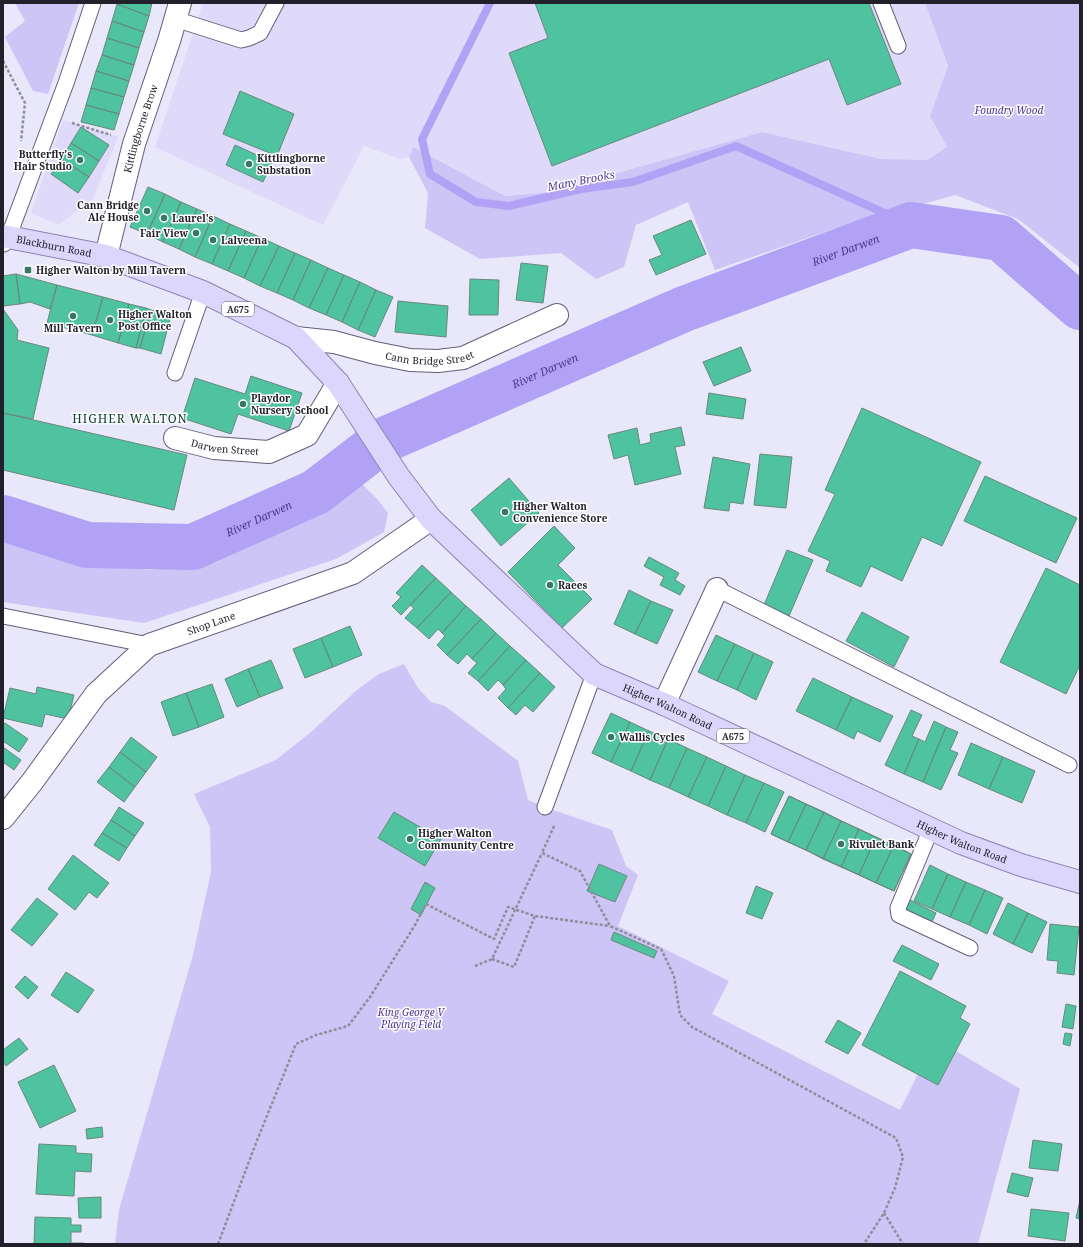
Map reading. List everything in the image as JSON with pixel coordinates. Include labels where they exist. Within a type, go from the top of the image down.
[{"type":"main road","name":"Blackburn Road","points":[[5,240],[106,256]]},
{"type":"main road","name":"Cann Bridge Street","points":[[106,256],[203,292],[296,338],[342,390],[400,477],[431,519]]},
{"type":"main road","name":"Higher Walton Road","points":[[431,519],[594,674],[664,704],[961,843],[1020,865],[1080,882]]},
{"type":"street","name":"Kittlingborne Brow","points":[[106,256],[134,144],[178,11]]},
{"type":"street","name":"Cann Bridge Street","points":[[296,338],[334,342],[375,353],[410,360],[438,361],[463,358],[557,315]]},
{"type":"street","name":"Darwen Street","points":[[175,438],[214,448],[269,452],[306,435],[342,390]]},
{"type":"street","name":"Shop Lane","points":[[3,818],[32,782],[96,694],[149,645],[353,574],[431,519]]},
{"type":"street","points":[[664,704],[717,589]]},
{"type":"lane","points":[[5,240],[54,118],[93,3]]},
{"type":"lane","points":[[178,11],[242,40],[260,33],[276,3]]},
{"type":"lane","points":[[881,3],[898,46]]},
{"type":"lane","points":[[175,373],[203,292]]},
{"type":"lane","points":[[717,589],[1069,765]]},
{"type":"lane","points":[[3,616],[149,645]]},
{"type":"lane","points":[[544,807],[594,674]]},
{"type":"lane","points":[[931,829],[898,908],[899,915],[970,948]]},
{"type":"path","points":[[3,61],[25,103],[20,147]]},
{"type":"path","points":[[54,118],[118,137],[134,144]]},
{"type":"path","points":[[492,959],[552,832],[559,812],[544,807]]},
{"type":"path","points":[[542,853],[580,871],[610,926]]},
{"type":"path","points":[[218,1244],[256,1143],[296,1044],[316,1035],[348,1026],[370,998],[415,925],[426,904],[494,939],[508,907],[535,916],[610,926],[661,949],[674,976],[680,1015],[692,1027],[896,1138],[903,1157],[895,1188],[884,1213],[864,1244]]},
{"type":"path","points":[[475,966],[492,959],[514,967],[535,916]]},
{"type":"path","points":[[884,1213],[903,1244]]},
{"type":"shaded area","points":[[203,3],[925,3],[948,66],[930,116],[947,147],[927,160],[881,159],[762,132],[551,192],[505,196],[413,147],[409,157],[400,159],[364,146],[323,225],[155,147]]},
{"type":"shaded area","points":[[63,120],[118,137],[93,199],[59,225],[31,213]]},
{"type":"green space","points":[[15,3],[79,3],[48,94],[33,91],[5,37],[25,21]]},
{"type":"green space","name":"Foundry Wood","points":[[925,3],[1080,3],[1080,268],[1018,219],[955,195],[836,228],[715,270],[688,202],[636,225],[624,267],[596,279],[561,253],[480,259],[425,228],[428,193],[409,157],[413,147],[505,196],[551,192],[762,132],[881,159],[927,160],[947,147],[930,116],[948,66]]},
{"type":"green space","points":[[360,482],[378,500],[388,513],[384,532],[336,559],[144,623],[3,602],[3,535],[72,555],[147,570],[214,563],[319,514]]},
{"type":"green space","name":"King George V Playing Field","points":[[404,664],[418,688],[431,702],[445,706],[518,761],[528,800],[612,830],[626,866],[638,875],[618,926],[729,981],[712,1014],[900,1110],[918,1074],[938,1084],[956,1051],[1020,1089],[978,1244],[115,1244],[119,1210],[193,955],[211,872],[210,827],[194,794],[276,760],[311,732],[357,690],[379,674]]},
{"type":"building","points":[[152,3],[149,16],[117,4]]},
{"type":"building","points":[[535,3],[869,3],[901,84],[847,105],[829,59],[552,166],[509,53],[548,38]]},
{"type":"building","points":[[117,4],[149,16],[144,32],[112,21]]},
{"type":"building","points":[[112,21],[144,32],[139,48],[107,38]]},
{"type":"building","points":[[107,38],[139,48],[134,65],[102,55]]},
{"type":"building","points":[[102,55],[134,65],[129,81],[96,71]]},
{"type":"building","points":[[96,71],[129,81],[124,97],[91,88]]},
{"type":"building","points":[[91,88],[124,97],[119,114],[86,105]]},
{"type":"building","points":[[240,91],[294,114],[277,156],[223,134]]},
{"type":"building","points":[[86,105],[119,114],[114,130],[81,122]]},
{"type":"building","points":[[81,127],[109,145],[99,161],[71,143]]},
{"type":"building","name":"Butterfly's Hair Studio","points":[[71,143],[99,161],[89,177],[61,159]]},
{"type":"building","name":"Kittlingborne Substation","points":[[235,145],[272,162],[263,182],[226,165]]},
{"type":"building","points":[[61,159],[89,177],[78,193],[51,174]]},
{"type":"building","name":"Cann Bridge Ale House","points":[[148,187],[165,194],[147,234],[130,227]]},
{"type":"building","name":"Laurel's","points":[[165,194],[181,202],[163,242],[147,234]]},
{"type":"building","points":[[181,202],[197,209],[179,249],[163,242]]},
{"type":"building","name":"Fair View","points":[[197,209],[213,216],[195,257],[179,249]]},
{"type":"building","name":"Lalveena","points":[[213,216],[230,224],[212,264],[195,257]]},
{"type":"building","points":[[691,220],[706,254],[656,275],[649,260],[662,255],[653,236]]},
{"type":"building","points":[[230,224],[246,231],[228,271],[212,264]]},
{"type":"building","points":[[246,231],[262,238],[244,278],[228,271]]},
{"type":"building","points":[[262,238],[279,246],[260,286],[244,278]]},
{"type":"building","points":[[279,246],[295,253],[277,293],[260,286]]},
{"type":"building","points":[[295,253],[311,260],[293,300],[277,293]]},
{"type":"building","points":[[311,260],[328,268],[309,308],[293,300]]},
{"type":"building","points":[[521,263],[548,266],[543,303],[516,300]]},
{"type":"building","points":[[328,268],[344,275],[326,315],[309,308]]},
{"type":"building","points":[[16,274],[57,285],[50,309],[30,302],[20,304]]},
{"type":"building","points":[[16,274],[20,304],[3,306],[3,276]]},
{"type":"building","points":[[344,275],[360,282],[342,322],[326,315]]},
{"type":"building","points":[[470,279],[499,280],[498,315],[469,315]]},
{"type":"building","points":[[360,282],[376,290],[358,330],[342,322]]},
{"type":"building","name":"Mill Tavern","points":[[57,285],[103,297],[92,335],[47,323]]},
{"type":"building","points":[[376,290],[393,297],[375,337],[358,330]]},
{"type":"building","name":"Higher Walton Post Office","points":[[103,297],[129,304],[118,343],[92,335]]},
{"type":"building","points":[[398,301],[448,306],[446,337],[395,332]]},
{"type":"building","points":[[129,304],[146,308],[136,348],[118,343]]},
{"type":"building","points":[[146,308],[151,310],[140,348],[136,348]]},
{"type":"building","points":[[3,309],[18,330],[17,340],[49,348],[33,419],[3,413]]},
{"type":"building","points":[[151,310],[171,315],[161,354],[140,348]]},
{"type":"building","points":[[741,347],[751,371],[714,386],[703,362]]},
{"type":"building","name":"Playdor Nursery School","points":[[251,376],[302,393],[289,431],[238,414],[231,434],[182,418],[195,378],[245,394]]},
{"type":"building","points":[[709,393],[746,399],[743,419],[706,414]]},
{"type":"building","points":[[862,408],[981,462],[942,546],[922,537],[902,581],[871,566],[861,587],[826,571],[830,561],[808,551],[835,494],[825,490]]},
{"type":"building","points":[[3,413],[187,455],[174,510],[3,470]]},
{"type":"building","points":[[681,427],[685,445],[675,447],[681,474],[635,485],[628,455],[614,459],[608,435],[637,428],[640,445],[651,442],[650,434]]},
{"type":"building","points":[[760,454],[792,457],[786,508],[754,505]]},
{"type":"building","points":[[713,457],[750,464],[743,504],[730,502],[729,511],[704,508]]},
{"type":"building","points":[[985,476],[1077,518],[1056,563],[964,521]]},
{"type":"building","name":"Higher Walton Convenience Store","points":[[509,478],[539,513],[501,546],[471,510]]},
{"type":"building","name":"Raees","points":[[554,526],[575,548],[558,565],[592,599],[562,628],[508,572]]},
{"type":"building","points":[[787,550],[813,560],[789,616],[764,605]]},
{"type":"building","points":[[649,557],[679,573],[675,580],[685,586],[680,595],[660,585],[664,577],[644,566]]},
{"type":"building","points":[[422,565],[436,578],[401,615],[392,606],[401,597],[396,593]]},
{"type":"building","points":[[1046,568],[1080,585],[1080,665],[1066,694],[1000,662]]},
{"type":"building","points":[[436,578],[451,592],[417,628],[405,618],[414,608],[410,605]]},
{"type":"building","points":[[629,590],[651,601],[635,634],[614,624]]},
{"type":"building","points":[[451,592],[466,606],[442,633],[438,629],[429,639],[417,628]]},
{"type":"building","points":[[651,601],[673,610],[657,644],[635,634]]},
{"type":"building","points":[[466,606],[481,619],[447,655],[437,645],[445,636],[442,633]]},
{"type":"building","points":[[862,612],[909,637],[894,667],[846,641]]},
{"type":"building","points":[[481,619],[496,633],[472,659],[467,654],[458,664],[447,655]]},
{"type":"building","points":[[350,626],[362,655],[333,667],[321,638]]},
{"type":"building","points":[[496,633],[510,646],[478,681],[468,673],[477,663],[472,659]]},
{"type":"building","points":[[716,635],[735,644],[717,681],[698,672]]},
{"type":"building","points":[[321,638],[333,667],[305,678],[293,649]]},
{"type":"building","points":[[735,644],[754,653],[737,690],[717,681]]},
{"type":"building","points":[[510,646],[526,660],[503,685],[498,680],[488,691],[478,681]]},
{"type":"building","points":[[754,653],[773,662],[756,700],[737,690]]},
{"type":"building","points":[[271,660],[283,688],[260,697],[248,669]]},
{"type":"building","points":[[526,660],[540,673],[508,708],[498,698],[506,689],[503,685]]},
{"type":"building","points":[[248,669],[260,697],[237,707],[225,679]]},
{"type":"building","points":[[540,673],[555,687],[533,712],[525,705],[516,715],[508,708]]},
{"type":"building","points":[[813,678],[852,697],[836,730],[796,711]]},
{"type":"building","points":[[212,684],[224,717],[199,727],[186,693]]},
{"type":"building","points":[[37,687],[74,695],[68,719],[45,714],[42,727],[3,718],[10,688],[36,694]]},
{"type":"building","points":[[186,693],[199,727],[173,736],[161,702]]},
{"type":"building","points":[[852,697],[893,716],[880,742],[857,731],[854,739],[836,730]]},
{"type":"building","points":[[911,710],[922,715],[912,736],[919,739],[904,774],[885,765]]},
{"type":"building","name":"Wallis Cycles","points":[[611,713],[630,722],[611,762],[592,753]]},
{"type":"building","points":[[934,721],[946,727],[923,782],[904,774],[919,739],[925,742]]},
{"type":"building","points":[[630,722],[649,731],[631,771],[611,762]]},
{"type":"building","points":[[5,723],[28,739],[19,752],[3,741],[3,726]]},
{"type":"building","points":[[946,727],[958,732],[950,750],[958,753],[941,790],[923,782]]},
{"type":"building","points":[[649,731],[668,739],[650,780],[631,771]]},
{"type":"building","points":[[131,737],[157,757],[146,772],[120,752]]},
{"type":"building","points":[[668,739],[687,748],[669,788],[650,780]]},
{"type":"building","points":[[971,743],[1003,757],[989,789],[958,775]]},
{"type":"building","points":[[3,747],[21,760],[14,770],[3,762]]},
{"type":"building","points":[[687,748],[707,757],[688,797],[669,788]]},
{"type":"building","points":[[120,752],[146,772],[135,787],[109,767]]},
{"type":"building","points":[[707,757],[726,766],[708,806],[688,797]]},
{"type":"building","points":[[1003,757],[1035,771],[1022,803],[989,789]]},
{"type":"building","points":[[726,766],[745,775],[727,815],[708,806]]},
{"type":"building","points":[[109,767],[135,787],[124,802],[97,782]]},
{"type":"building","points":[[745,775],[764,783],[746,823],[727,815]]},
{"type":"building","points":[[764,783],[784,792],[765,832],[746,823]]},
{"type":"building","points":[[789,796],[806,804],[788,842],[771,834]]},
{"type":"building","name":"Rivulet Bank","points":[[789,796],[911,854],[894,891],[771,834]]},
{"type":"building","points":[[806,804],[824,812],[806,850],[788,842]]},
{"type":"building","points":[[119,807],[144,823],[135,836],[111,820]]},
{"type":"building","name":"Higher Walton Community Centre","points":[[394,812],[441,839],[425,866],[378,838]]},
{"type":"building","points":[[824,812],[841,821],[823,859],[806,850]]},
{"type":"building","points":[[111,820],[135,836],[127,848],[102,833]]},
{"type":"building","points":[[841,821],[859,829],[841,867],[823,859]]},
{"type":"building","points":[[859,829],[876,837],[859,875],[841,867]]},
{"type":"building","points":[[102,833],[127,848],[119,861],[94,845]]},
{"type":"building","points":[[876,837],[894,845],[876,883],[859,875]]},
{"type":"building","points":[[894,845],[911,854],[894,891],[876,883]]},
{"type":"building","points":[[73,855],[109,883],[97,898],[89,892],[75,910],[48,889]]},
{"type":"building","points":[[599,864],[627,876],[615,902],[587,891]]},
{"type":"building","points":[[930,865],[948,874],[932,909],[914,901]]},
{"type":"building","points":[[948,874],[966,882],[950,917],[932,909]]},
{"type":"building","points":[[425,882],[435,888],[421,915],[411,909]]},
{"type":"building","points":[[966,882],[985,890],[969,925],[950,917]]},
{"type":"building","points":[[756,886],[773,893],[762,919],[746,913]]},
{"type":"building","points":[[985,890],[1003,898],[987,934],[969,925]]},
{"type":"building","points":[[37,898],[58,914],[32,946],[11,930]]},
{"type":"building","points":[[910,900],[936,913],[931,924],[905,912]]},
{"type":"building","points":[[1008,903],[1028,913],[1013,944],[993,934]]},
{"type":"building","points":[[1028,913],[1047,922],[1032,953],[1013,944]]},
{"type":"building","points":[[1050,924],[1079,927],[1074,975],[1057,973],[1058,961],[1047,960]]},
{"type":"building","points":[[614,932],[657,951],[654,958],[611,940]]},
{"type":"building","points":[[902,945],[939,964],[931,980],[893,961]]},
{"type":"building","points":[[900,971],[966,1006],[960,1018],[970,1024],[938,1085],[862,1045]]},
{"type":"building","points":[[66,972],[94,990],[78,1013],[51,995]]},
{"type":"building","points":[[25,976],[38,987],[28,999],[15,987]]},
{"type":"building","points":[[1066,1004],[1076,1006],[1073,1029],[1062,1027]]},
{"type":"building","points":[[838,1020],[861,1033],[848,1054],[825,1042]]},
{"type":"building","points":[[1065,1033],[1072,1034],[1070,1046],[1063,1044]]},
{"type":"building","points":[[19,1038],[28,1049],[6,1066],[3,1062],[3,1050]]},
{"type":"building","points":[[54,1065],[76,1111],[40,1128],[18,1082]]},
{"type":"building","points":[[102,1127],[103,1137],[87,1139],[86,1129]]},
{"type":"building","points":[[1033,1140],[1062,1144],[1058,1171],[1029,1168]]},
{"type":"building","points":[[39,1144],[76,1146],[76,1153],[92,1154],[91,1172],[75,1171],[74,1196],[36,1194]]},
{"type":"building","points":[[1012,1173],[1033,1178],[1028,1197],[1007,1192]]},
{"type":"building","points":[[101,1197],[101,1218],[79,1218],[78,1198]]},
{"type":"building","points":[[1080,1200],[1080,1219],[1076,1218]]},
{"type":"building","points":[[1031,1209],[1069,1213],[1065,1241],[1028,1236]]},
{"type":"building","points":[[35,1217],[71,1218],[71,1225],[81,1225],[81,1232],[71,1232],[71,1243],[84,1244],[34,1244]]},
{"type":"waterway","name":"Many Brooks","points":[[490,3],[422,139],[430,174],[476,202],[509,206],[581,189],[633,182],[736,146],[911,225]]},
{"type":"waterway","name":"River Darwen","points":[[3,518],[87,545],[193,547],[316,492],[382,441],[684,309],[911,225],[1001,238],[1080,307]]},
{"type":"place","name":"Butterfly's Hair Studio","points":[[80,160]]},
{"type":"place","name":"Kittlingborne Substation","points":[[249,164]]},
{"type":"place","name":"Cann Bridge Ale House","points":[[147,211]]},
{"type":"place","name":"Laurel's","points":[[164,218]]},
{"type":"place","name":"Fair View","points":[[196,233]]},
{"type":"place","name":"Lalveena","points":[[213,240]]},
{"type":"place","name":"Higher Walton by Mill Tavern","points":[[28,270]]},
{"type":"place","name":"Mill Tavern","points":[[73,316]]},
{"type":"place","name":"Higher Walton Post Office","points":[[110,320]]},
{"type":"place","name":"Playdor Nursery School","points":[[243,404]]},
{"type":"place","name":"Higher Walton Convenience Store","points":[[505,512]]},
{"type":"place","name":"Raees","points":[[550,585]]},
{"type":"place","name":"Wallis Cycles","points":[[611,737]]},
{"type":"place","name":"Higher Walton Community Centre","points":[[410,839]]},
{"type":"place","name":"Rivulet Bank","points":[[841,844]]},
{"type":"district","name":"HIGHER WALTON","points":[[130,418]]}]
